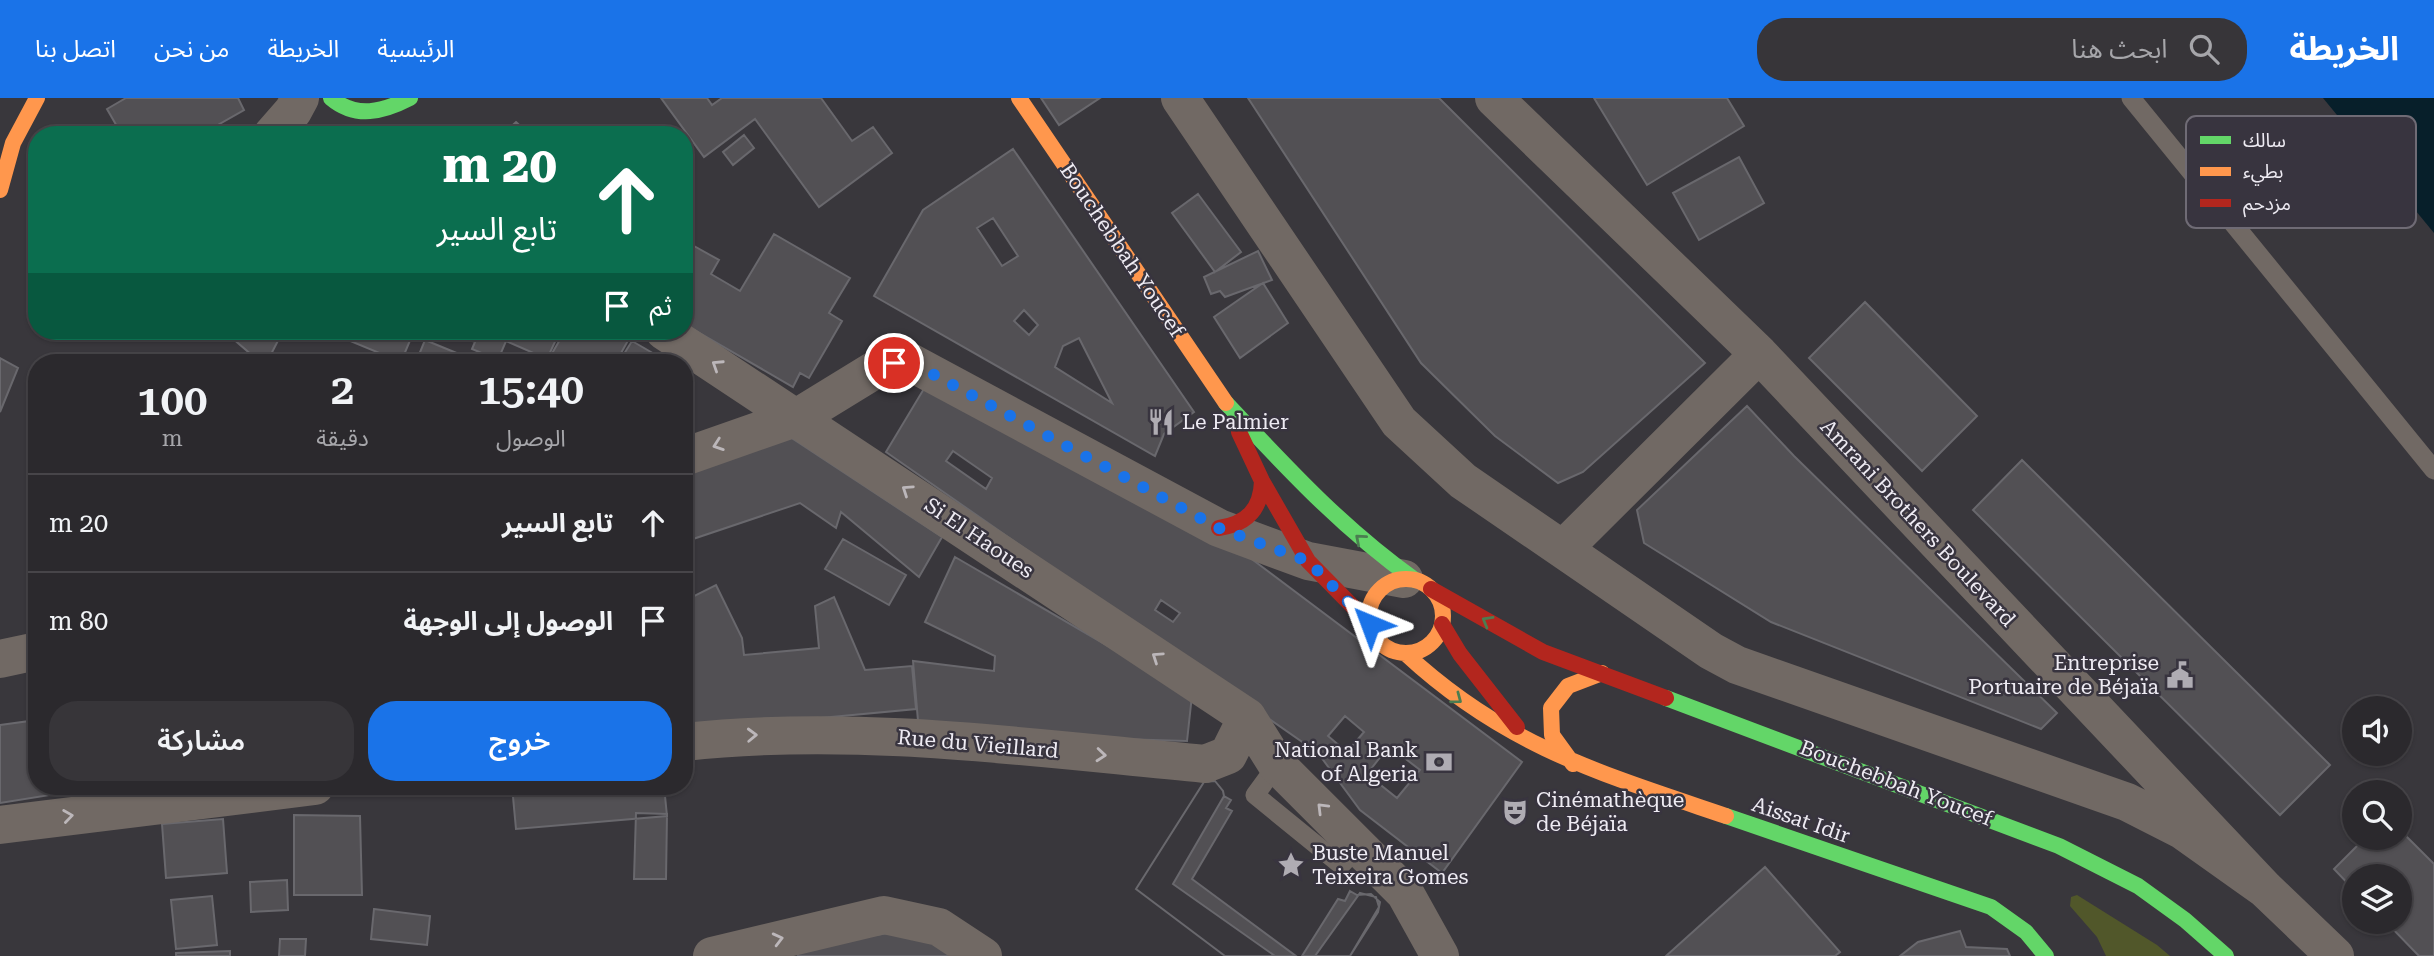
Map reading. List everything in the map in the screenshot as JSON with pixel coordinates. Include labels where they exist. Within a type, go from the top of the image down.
[{"type":"main road","points":[[0,190],[13,143],[37,98]]},
{"type":"main road","points":[[358,115],[410,98]]},
{"type":"main road","name":"Bouchebbah Youcef","points":[[1019,98],[1225,402],[1262,481],[1308,561],[1370,624]]},
{"type":"main road","name":"Bouchebbah Youcef","points":[[1225,402],[1320,503],[1366,545],[1417,583],[1543,652],[2059,846],[2138,886],[2185,920],[2226,956]]},
{"type":"main road","points":[[1219,528],[1231,527],[1252,515],[1259,505],[1262,481]]},
{"type":"main road","points":[[1412,652],[1434,641],[1442,624],[1441,605],[1417,583],[1392,582],[1373,599],[1370,624],[1382,645],[1412,652],[1488,654]]},
{"type":"main road","name":"Aissat Idir","points":[[1442,624],[1460,654],[1529,743]]},
{"type":"main road","name":"Aissat Idir","points":[[1412,652],[1427,676],[1478,714],[1574,766],[1991,907],[2025,932],[2046,956]]},
{"type":"main road","name":"Bouchebbah Youcef","points":[[1516,653],[1543,652]]},
{"type":"main road","points":[[1574,766],[1554,746],[1548,717],[1561,690],[1573,680],[1602,673]]},
{"type":"street","points":[[280,126],[300,98]]},
{"type":"street","points":[[1180,98],[1399,422],[1463,481],[1711,650],[1737,664],[2127,802],[2182,830],[2266,889]]},
{"type":"street","name":"Amrani Brothers Boulevard","points":[[1494,98],[1759,354],[2266,889],[2335,956]]},
{"type":"street","name":"Si El Haoues","points":[[678,340],[1247,717],[1277,765],[1405,892],[1440,956]]},
{"type":"street","points":[[1563,549],[1759,354]]},
{"type":"street","points":[[693,454],[798,417],[873,371],[910,362],[1219,528],[1308,561]]},
{"type":"street","name":"Bouchebbah Youcef","points":[[1308,561],[1417,583]]},
{"type":"street","points":[[0,659],[28,654]]},
{"type":"street","name":"Rue du Vieillard","points":[[693,741],[750,734],[903,736],[1205,764],[1228,755],[1247,717]]},
{"type":"street","points":[[0,825],[242,795]]},
{"type":"street","points":[[712,956],[884,915],[939,927],[983,956]]},
{"type":"lane","points":[[2131,98],[2186,166]]},
{"type":"lane","points":[[2237,228],[2434,470]]},
{"type":"green space","points":[[2077,895],[2170,956],[2106,956],[2097,937],[2070,906],[2071,897]]},
{"type":"water","points":[[2323,98],[2434,98],[2434,233],[2416,211],[2416,116],[2338,116]]},
{"type":"building","points":[[126,98],[238,98],[244,110],[216,126],[117,126],[107,109]]},
{"type":"building","points":[[661,98],[707,98],[712,105],[722,98],[821,98],[852,141],[873,127],[892,153],[819,207],[755,119],[704,157],[693,142],[693,126],[681,126]]},
{"type":"building","points":[[1041,98],[1100,98],[1059,125]]},
{"type":"building","points":[[1248,98],[1439,98],[1705,363],[1583,472],[1558,483],[1495,436],[1421,363]]},
{"type":"building","points":[[1594,98],[1727,98],[1744,126],[1647,185]]},
{"type":"building","points":[[744,135],[754,148],[733,165],[723,152]]},
{"type":"building","points":[[1013,149],[1194,412],[1164,434],[1155,456],[874,296],[923,210]],"holes":[[[993,218],[1018,256],[1002,266],[977,228]],[[1024,310],[1038,325],[1029,335],[1014,321]],[[1079,338],[1112,403],[1055,367],[1063,346]]]},
{"type":"building","points":[[1739,157],[1764,203],[1699,240],[1673,193]]},
{"type":"building","points":[[1198,194],[1241,252],[1215,272],[1172,213]]},
{"type":"building","points":[[774,234],[850,278],[829,313],[842,321],[809,378],[800,373],[793,387],[693,329],[694,246],[719,260],[711,274],[740,291]]},
{"type":"building","points":[[1258,251],[1272,280],[1225,297],[1220,291],[1211,294],[1204,277]]},
{"type":"building","points":[[1263,283],[1288,323],[1240,358],[1214,317]]},
{"type":"building","points":[[1865,302],[1977,416],[1922,471],[1809,358]]},
{"type":"building","points":[[234,340],[278,340],[271,354],[251,354]]},
{"type":"building","points":[[348,340],[410,340],[404,354],[382,354]]},
{"type":"building","points":[[425,340],[459,354],[419,354]]},
{"type":"building","points":[[470,340],[556,340],[549,354],[536,354],[506,341],[501,354],[484,354],[472,349],[475,342]]},
{"type":"building","points":[[560,340],[628,340],[620,354],[552,354]]},
{"type":"building","points":[[632,341],[654,354],[624,354]]},
{"type":"building","points":[[0,358],[18,368],[0,412]]},
{"type":"building","points":[[925,387],[1245,554],[1522,762],[1442,873],[1360,810],[1318,753],[886,452]],"holes":[[[953,451],[992,478],[986,489],[946,461]],[[1161,600],[1180,613],[1173,622],[1155,610]],[[1389,746],[1420,770],[1397,798],[1367,774]]]},
{"type":"building","points":[[1747,406],[1794,456],[2057,713],[2041,729],[1771,622],[1644,543],[1637,510]]},
{"type":"building","points":[[784,433],[942,537],[919,577],[841,512],[836,528],[800,503],[693,539],[693,462]]},
{"type":"building","points":[[2022,460],[2330,765],[2280,815],[1973,510]]},
{"type":"building","points":[[843,539],[906,575],[889,605],[825,569]]},
{"type":"building","points":[[955,557],[1192,695],[1187,741],[919,733],[913,661],[994,671],[995,656],[925,622]]},
{"type":"building","points":[[716,585],[742,638],[744,655],[819,648],[815,606],[834,597],[865,670],[912,666],[916,709],[693,730],[693,596]]},
{"type":"building","points":[[1345,716],[1364,732],[1347,752],[1328,736]]},
{"type":"building","points":[[28,721],[28,795],[50,795],[0,803],[0,725]]},
{"type":"building","points":[[1215,781],[1224,796],[1173,884],[1275,956],[1225,956],[1136,889],[1204,782]]},
{"type":"building","points":[[1215,781],[1224,796],[1231,800],[1226,808],[1232,811],[1192,879],[1296,956],[1225,956],[1136,889],[1204,782]]},
{"type":"building","points":[[513,795],[665,795],[667,816],[516,829]]},
{"type":"building","points":[[636,813],[667,814],[666,879],[634,879]]},
{"type":"building","points":[[294,815],[360,816],[362,895],[294,895]]},
{"type":"building","points":[[223,819],[227,873],[166,878],[162,824]]},
{"type":"building","points":[[2412,842],[2434,864],[2434,956],[2419,956],[2398,934],[2412,934],[2412,864],[2342,864],[2342,877],[2334,869],[2353,850],[2412,850]]},
{"type":"building","points":[[1765,867],[1840,952],[1835,956],[1666,956]]},
{"type":"building","points":[[287,880],[288,910],[251,912],[250,882]]},
{"type":"building","points":[[1350,891],[1357,895],[1371,894],[1380,902],[1378,912],[1350,956],[1302,956],[1338,899],[1345,901]]},
{"type":"building","points":[[1360,893],[1376,897],[1379,907],[1350,956],[1315,956]]},
{"type":"building","points":[[212,896],[217,945],[176,949],[171,900]]},
{"type":"building","points":[[374,909],[430,916],[427,945],[371,939]]},
{"type":"building","points":[[915,929],[959,956],[798,956],[796,947]]},
{"type":"building","points":[[1960,931],[1966,947],[2007,949],[2010,956],[1900,956],[1918,942]]},
{"type":"building","points":[[280,939],[306,939],[305,956],[279,956]]},
{"type":"building","points":[[230,951],[230,956],[176,956],[176,953]]},
{"type":"traffic: fast","points":[[331,98],[340,105],[360,111],[380,110],[410,98]]},
{"type":"traffic: fast","points":[[1226,403],[1339,518],[1415,580]]},
{"type":"traffic: fast","points":[[1666,698],[2059,846],[2138,886],[2185,920],[2226,956]]},
{"type":"traffic: fast","points":[[1726,816],[1991,907],[2026,932],[2046,956]]},
{"type":"traffic: slow","points":[[0,190],[13,143],[37,98]]},
{"type":"traffic: slow","points":[[1019,98],[1226,403]]},
{"type":"traffic: slow","points":[[1406,579],[1427,585],[1437,595],[1443,616],[1437,637],[1427,647],[1406,653],[1385,647],[1375,637],[1369,616],[1375,595],[1385,585],[1406,579]]},
{"type":"traffic: slow","points":[[1406,654],[1443,686],[1518,735],[1596,771],[1726,816]]},
{"type":"traffic: slow","points":[[1573,764],[1552,735],[1551,708],[1568,686],[1602,673]]},
{"type":"traffic: jam","points":[[1239,432],[1262,481],[1308,561],[1370,624]]},
{"type":"traffic: jam","points":[[1219,528],[1237,523],[1251,514],[1259,500],[1262,481]]},
{"type":"traffic: jam","points":[[1431,589],[1543,652],[1666,698]]},
{"type":"traffic: jam","points":[[1442,624],[1460,654],[1517,727]]},
{"type":"place","name":"Le Palmier","points":[[1161,422]]},
{"type":"place","name":"Entreprise Portuaire de Béjaïa","points":[[2180,675]]},
{"type":"place","name":"National Bank of Algeria","points":[[1439,762]]},
{"type":"place","name":"Cinémathèque de Béjaïa","points":[[1515,812]]},
{"type":"place","name":"Buste Manuel Teixeira Gomes","points":[[1291,865]]},
{"type":"route","points":[[894,363],[910,362],[1219,528],[1308,561],[1370,624]]}]
